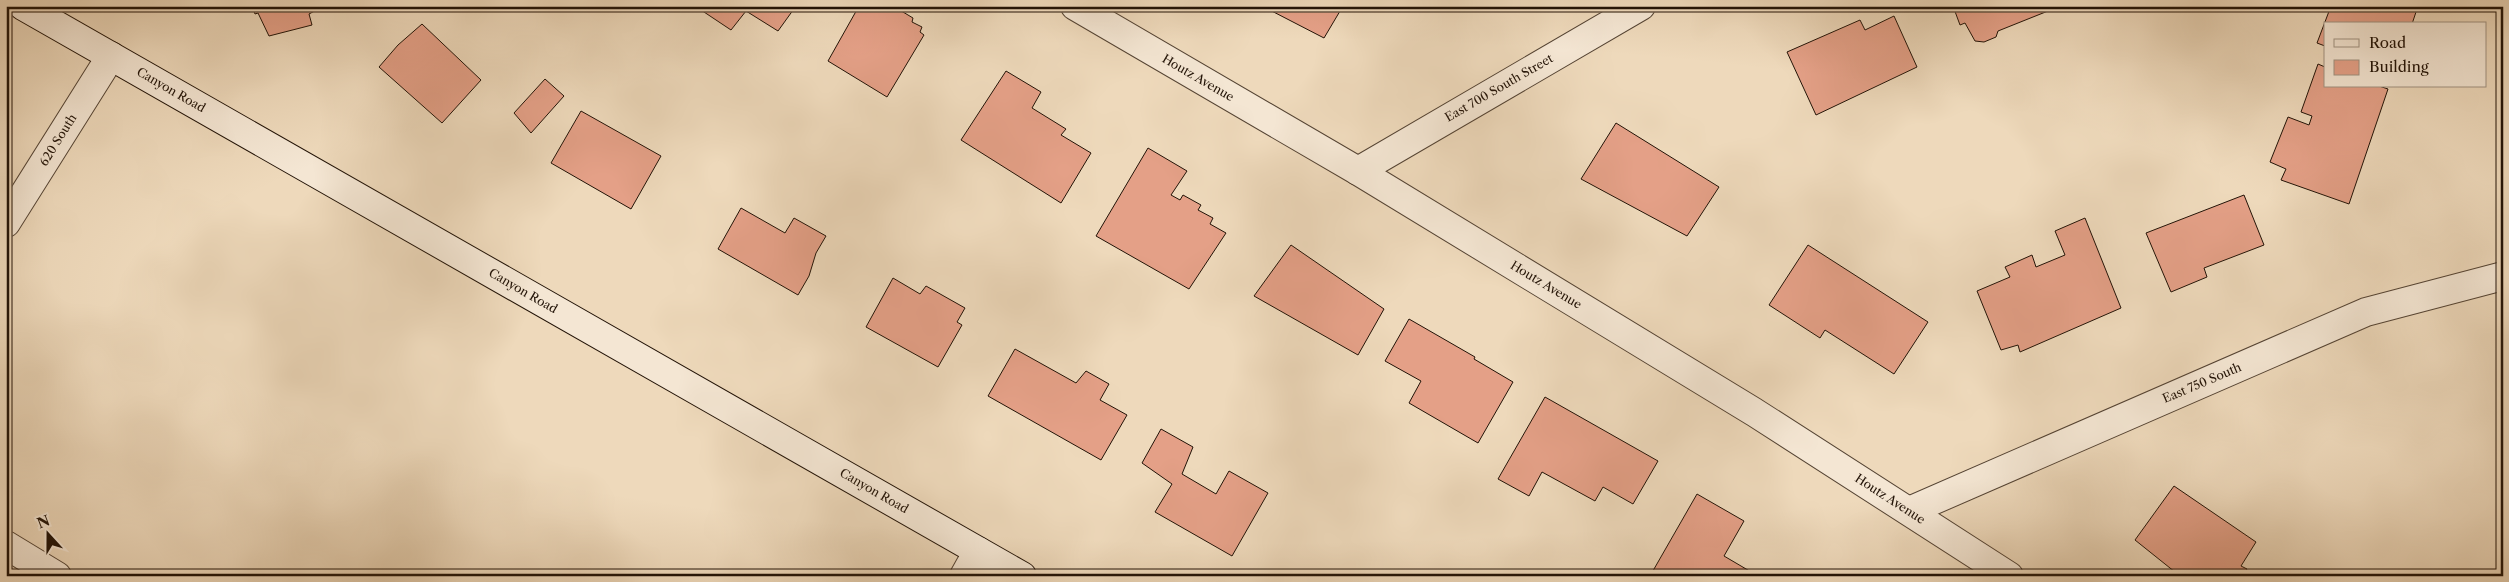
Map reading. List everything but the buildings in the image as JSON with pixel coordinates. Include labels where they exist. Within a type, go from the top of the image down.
[{"type":"street","name":"Canyon Road","points":[[23,6],[1022,576]]},
{"type":"street","name":"Houtz Avenue","points":[[1075,6],[1358,171],[1754,412],[2010,576]]},
{"type":"street","name":"East 700 South Street","points":[[1358,171],[1641,6]]},
{"type":"street","name":"620 South","points":[[6,223],[111,56]]},
{"type":"street","name":"East 750 South","points":[[1909,511],[2366,312],[2503,276]]},
{"type":"street","points":[[6,545],[57,576]]},
{"type":"street","points":[[964,576],[978,550]]}]
